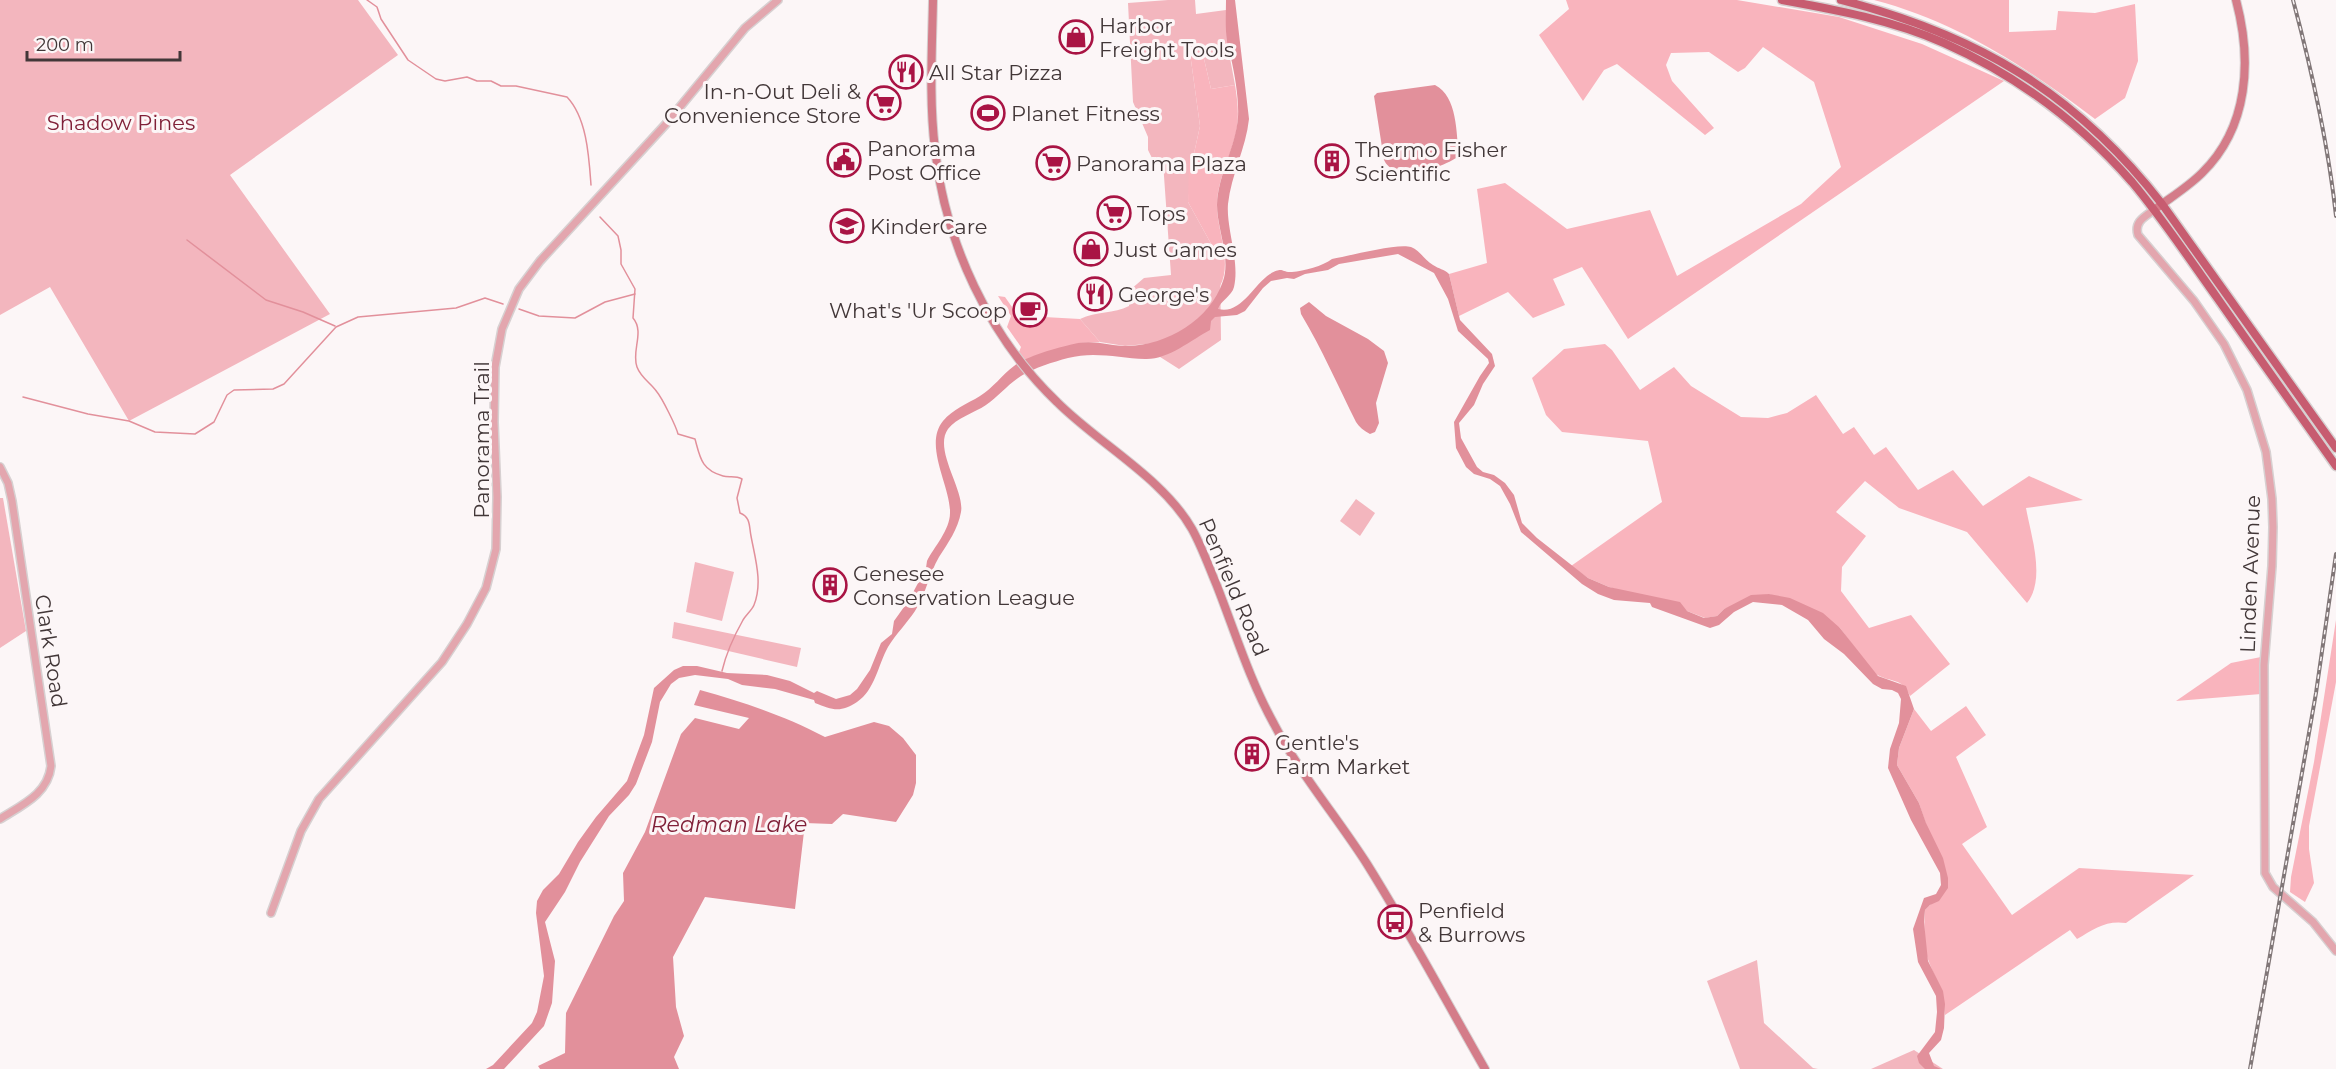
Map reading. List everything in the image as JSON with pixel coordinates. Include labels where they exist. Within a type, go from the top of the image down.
[{"type":"main road","name":"Penfield Road","points":[[933,0],[933,129],[943,195],[958,247],[974,285],[1003,337],[1039,384],[1077,420],[1151,481],[1183,514],[1201,547],[1260,697],[1284,743],[1366,864],[1485,1069]]},
{"type":"main road","points":[[1782,0],[1840,10],[1887,22],[1943,43],[1982,62],[2022,86],[2071,122],[2158,207],[2336,448]]},
{"type":"main road","points":[[1841,0],[1911,20],[1949,34],[2022,74],[2046,90],[2094,129],[2137,173],[2336,465]]},
{"type":"main road","name":"Linden Avenue","points":[[2158,207],[2196,179],[2209,166],[2228,139],[2238,116],[2245,71],[2243,33],[2236,0]]},
{"type":"street","name":"Panorama Trail","points":[[271,912],[301,831],[319,799],[438,667],[467,624],[486,588],[496,549],[495,367],[502,329],[519,290],[540,261],[665,125],[746,28],[778,0]]},
{"type":"street","name":"Linden Avenue","points":[[2158,207],[2138,223],[2137,233],[2202,311],[2231,356],[2256,413],[2269,469],[2273,514],[2272,566],[2264,679],[2264,866],[2268,881],[2308,917],[2336,951]]},
{"type":"street","name":"Clark Road","points":[[0,467],[8,483],[12,501],[51,766],[48,781],[40,792],[0,819]]},
{"type":"green space","name":"Shadow Pines","points":[[0,0],[358,0],[398,55],[230,175],[330,314],[129,421],[50,287],[0,315]]},
{"type":"green space","points":[[1195,0],[1196,14],[1226,10],[1227,42],[1235,85],[1211,89],[1202,50],[1190,53],[1200,126],[1193,158],[1188,202],[1220,260],[1221,340],[1179,369],[1157,355],[1156,343],[1125,346],[1100,342],[1080,319],[1129,306],[1130,290],[1144,278],[1171,275],[1163,162],[1160,159],[1153,160],[1148,150],[1148,137],[1133,102],[1128,3]]},
{"type":"green space","points":[[0,498],[3,498],[26,631],[0,648]]},
{"type":"green space","points":[[1356,499],[1375,513],[1360,536],[1340,521]]},
{"type":"green space","points":[[695,562],[734,572],[722,621],[686,612]]},
{"type":"green space","points":[[674,622],[801,648],[797,667],[672,638]]},
{"type":"green space","points":[[1757,960],[1764,1023],[1813,1068],[1818,1069],[1740,1069],[1707,981]]},
{"type":"green space","points":[[1914,1050],[1943,1069],[1871,1069]]},
{"type":"shaded area","points":[[1566,0],[1737,0],[1839,17],[1922,44],[2004,81],[1628,339],[1582,267],[1553,279],[1565,305],[1533,318],[1508,292],[1459,316],[1449,274],[1487,263],[1477,189],[1505,183],[1567,229],[1650,210],[1677,276],[1801,204],[1841,167],[1814,82],[1763,47],[1745,68],[1738,72],[1709,52],[1671,53],[1666,65],[1672,81],[1714,128],[1705,135],[1617,64],[1604,70],[1583,101],[1539,35],[1569,9]]},
{"type":"shaded area","points":[[1874,0],[2009,0],[2009,32],[2056,30],[2058,11],[2095,13],[2135,4],[2138,61],[2125,98],[2095,119],[2017,64],[1990,48],[1905,9]]},
{"type":"shaded area","points":[[1202,50],[1211,89],[1235,85],[1238,106],[1236,133],[1221,179],[1217,203],[1225,267],[1220,286],[1220,260],[1188,202],[1189,159],[1193,158],[1200,126],[1190,53]]},
{"type":"shaded area","points":[[998,296],[1005,297],[1024,324],[1044,317],[1080,319],[1100,342],[1080,343],[1025,360],[1019,352],[1021,347],[1007,327],[1011,316]]},
{"type":"shaded area","points":[[1605,344],[1612,350],[1640,390],[1674,367],[1691,386],[1741,417],[1768,418],[1787,413],[1816,395],[1843,434],[1854,427],[1874,455],[1886,447],[1918,490],[1953,470],[1983,506],[2029,476],[2083,500],[2026,508],[2036,557],[2036,582],[2027,603],[1967,532],[1899,508],[1865,481],[1836,512],[1866,536],[1842,567],[1841,591],[1869,628],[1911,615],[1950,664],[1910,696],[1903,685],[1873,672],[1840,628],[1769,594],[1724,609],[1717,616],[1705,618],[1609,587],[1588,578],[1571,566],[1662,502],[1648,441],[1562,432],[1546,415],[1532,378],[1564,349]]},
{"type":"shaded area","points":[[2336,620],[2336,682],[2309,826],[2309,849],[2314,883],[2305,902],[2290,892],[2291,877],[2314,762]]},
{"type":"shaded area","points":[[2261,657],[2261,694],[2176,701],[2231,663]]},
{"type":"shaded area","points":[[1966,706],[1986,735],[1956,757],[1987,827],[1962,844],[2012,915],[2079,868],[2194,875],[2126,923],[2106,924],[2077,939],[2070,930],[1945,1015],[1942,994],[1927,956],[1924,930],[1925,910],[1947,888],[1919,803],[1897,765],[1899,748],[1914,709],[1931,731]]},
{"type":"water","points":[[1226,0],[1235,0],[1249,119],[1228,204],[1235,267],[1234,287],[1218,309],[1233,308],[1264,279],[1278,270],[1302,271],[1332,259],[1384,248],[1411,247],[1430,263],[1449,274],[1460,320],[1492,354],[1495,366],[1483,384],[1474,405],[1459,423],[1461,438],[1477,467],[1505,483],[1514,495],[1522,523],[1537,538],[1588,578],[1609,587],[1680,602],[1687,611],[1704,618],[1717,616],[1724,609],[1751,595],[1769,594],[1790,598],[1823,613],[1840,628],[1878,676],[1906,686],[1914,709],[1899,748],[1897,765],[1919,803],[1943,858],[1948,878],[1948,888],[1939,901],[1925,910],[1924,922],[1928,961],[1943,991],[1945,1004],[1941,1040],[1929,1053],[1934,1066],[1941,1069],[1925,1069],[1919,1063],[1917,1056],[1935,1032],[1937,1012],[1936,996],[1918,962],[1913,929],[1924,898],[1936,894],[1941,885],[1940,873],[1911,820],[1888,768],[1890,749],[1899,723],[1901,699],[1898,693],[1873,684],[1844,654],[1824,639],[1808,620],[1782,605],[1753,602],[1734,612],[1719,625],[1710,628],[1652,607],[1650,603],[1614,600],[1598,594],[1582,584],[1521,532],[1500,486],[1490,479],[1474,474],[1466,467],[1456,448],[1454,422],[1489,363],[1488,359],[1458,331],[1448,299],[1434,273],[1398,254],[1339,264],[1328,270],[1305,274],[1294,279],[1271,281],[1245,311],[1237,315],[1215,317],[1211,321],[1210,330],[1179,349],[1162,356],[1145,359],[1087,355],[1050,363],[1021,376],[986,405],[951,425],[944,438],[944,448],[959,493],[960,518],[936,564],[919,604],[888,647],[868,691],[857,702],[846,708],[836,709],[775,689],[742,685],[728,679],[695,675],[679,678],[671,684],[660,702],[652,742],[636,784],[609,816],[545,922],[555,961],[552,1003],[544,1026],[504,1069],[486,1069],[493,1065],[532,1023],[537,1012],[544,976],[536,913],[537,901],[543,890],[559,874],[596,817],[627,781],[644,735],[654,688],[674,670],[683,666],[697,666],[727,673],[767,675],[790,681],[814,693],[817,691],[836,699],[850,695],[870,670],[881,643],[892,634],[894,621],[909,600],[926,568],[927,561],[947,526],[950,513],[949,503],[939,466],[936,442],[943,421],[956,410],[985,393],[1014,366],[1028,358],[1078,343],[1128,346],[1157,341],[1185,328],[1198,318],[1217,295],[1225,272],[1225,253],[1217,205],[1218,194],[1238,117],[1236,88],[1226,36]]},
{"type":"water","points":[[1435,85],[1443,91],[1452,107],[1459,156],[1452,161],[1420,172],[1398,171],[1384,160],[1374,96],[1377,93]]},
{"type":"water","points":[[1309,302],[1326,316],[1368,339],[1384,351],[1388,363],[1376,403],[1379,423],[1375,432],[1370,434],[1356,422],[1301,314],[1300,308]]},
{"type":"water","name":"Redman Lake","points":[[700,690],[764,710],[825,737],[874,722],[889,726],[903,738],[916,755],[916,783],[913,795],[896,822],[843,814],[832,824],[805,823],[795,909],[705,897],[673,957],[676,1007],[684,1036],[674,1057],[679,1069],[540,1069],[538,1066],[565,1053],[566,1013],[614,916],[624,901],[623,873],[645,832],[681,734],[695,718],[739,729],[749,718],[694,705]]},
{"type":"waterway","points":[[367,0],[377,7],[381,19],[408,60],[436,79],[445,81],[467,77],[477,81],[491,81],[501,86],[516,86],[567,97],[574,106],[583,127],[588,150],[591,185]]},
{"type":"waterway","points":[[600,217],[618,236],[621,264],[635,289],[633,318],[638,329],[636,361],[639,371],[659,395],[678,434],[695,439],[700,457],[706,466],[723,476],[742,479],[737,498],[740,513],[749,523],[758,588],[754,605],[736,632],[722,671]]},
{"type":"waterway","points":[[187,240],[266,300],[303,312],[335,326]]},
{"type":"waterway","points":[[519,309],[539,316],[575,318],[605,302],[635,294]]},
{"type":"waterway","points":[[23,397],[88,414],[129,421],[155,432],[195,434],[214,422],[227,395],[234,390],[273,389],[284,384],[336,327],[358,317],[456,308],[485,298],[503,304]]},
{"type":"railway","points":[[2293,0],[2319,107],[2336,216]]},
{"type":"railway","points":[[2250,1069],[2316,693],[2336,554]]},
{"type":"place","name":"Harbor Freight Tools","points":[[1076,37]]},
{"type":"place","name":"All Star Pizza","points":[[906,72]]},
{"type":"place","name":"In-n-Out Deli & Convenience Store","points":[[884,103]]},
{"type":"place","name":"Planet Fitness","points":[[988,113]]},
{"type":"place","name":"Panorama Post Office","points":[[844,160]]},
{"type":"place","name":"Thermo Fisher Scientific","points":[[1332,161]]},
{"type":"place","name":"Panorama Plaza","points":[[1053,163]]},
{"type":"place","name":"Tops","points":[[1114,213]]},
{"type":"place","name":"KinderCare","points":[[847,226]]},
{"type":"place","name":"Just Games","points":[[1091,249]]},
{"type":"place","name":"George's","points":[[1095,294]]},
{"type":"place","name":"What's 'Ur Scoop","points":[[1030,310]]},
{"type":"place","name":"Genesee Conservation League","points":[[830,585]]},
{"type":"place","name":"Gentle's Farm Market","points":[[1252,754]]},
{"type":"place","name":"Penfield & Burrows","points":[[1395,922]]}]
